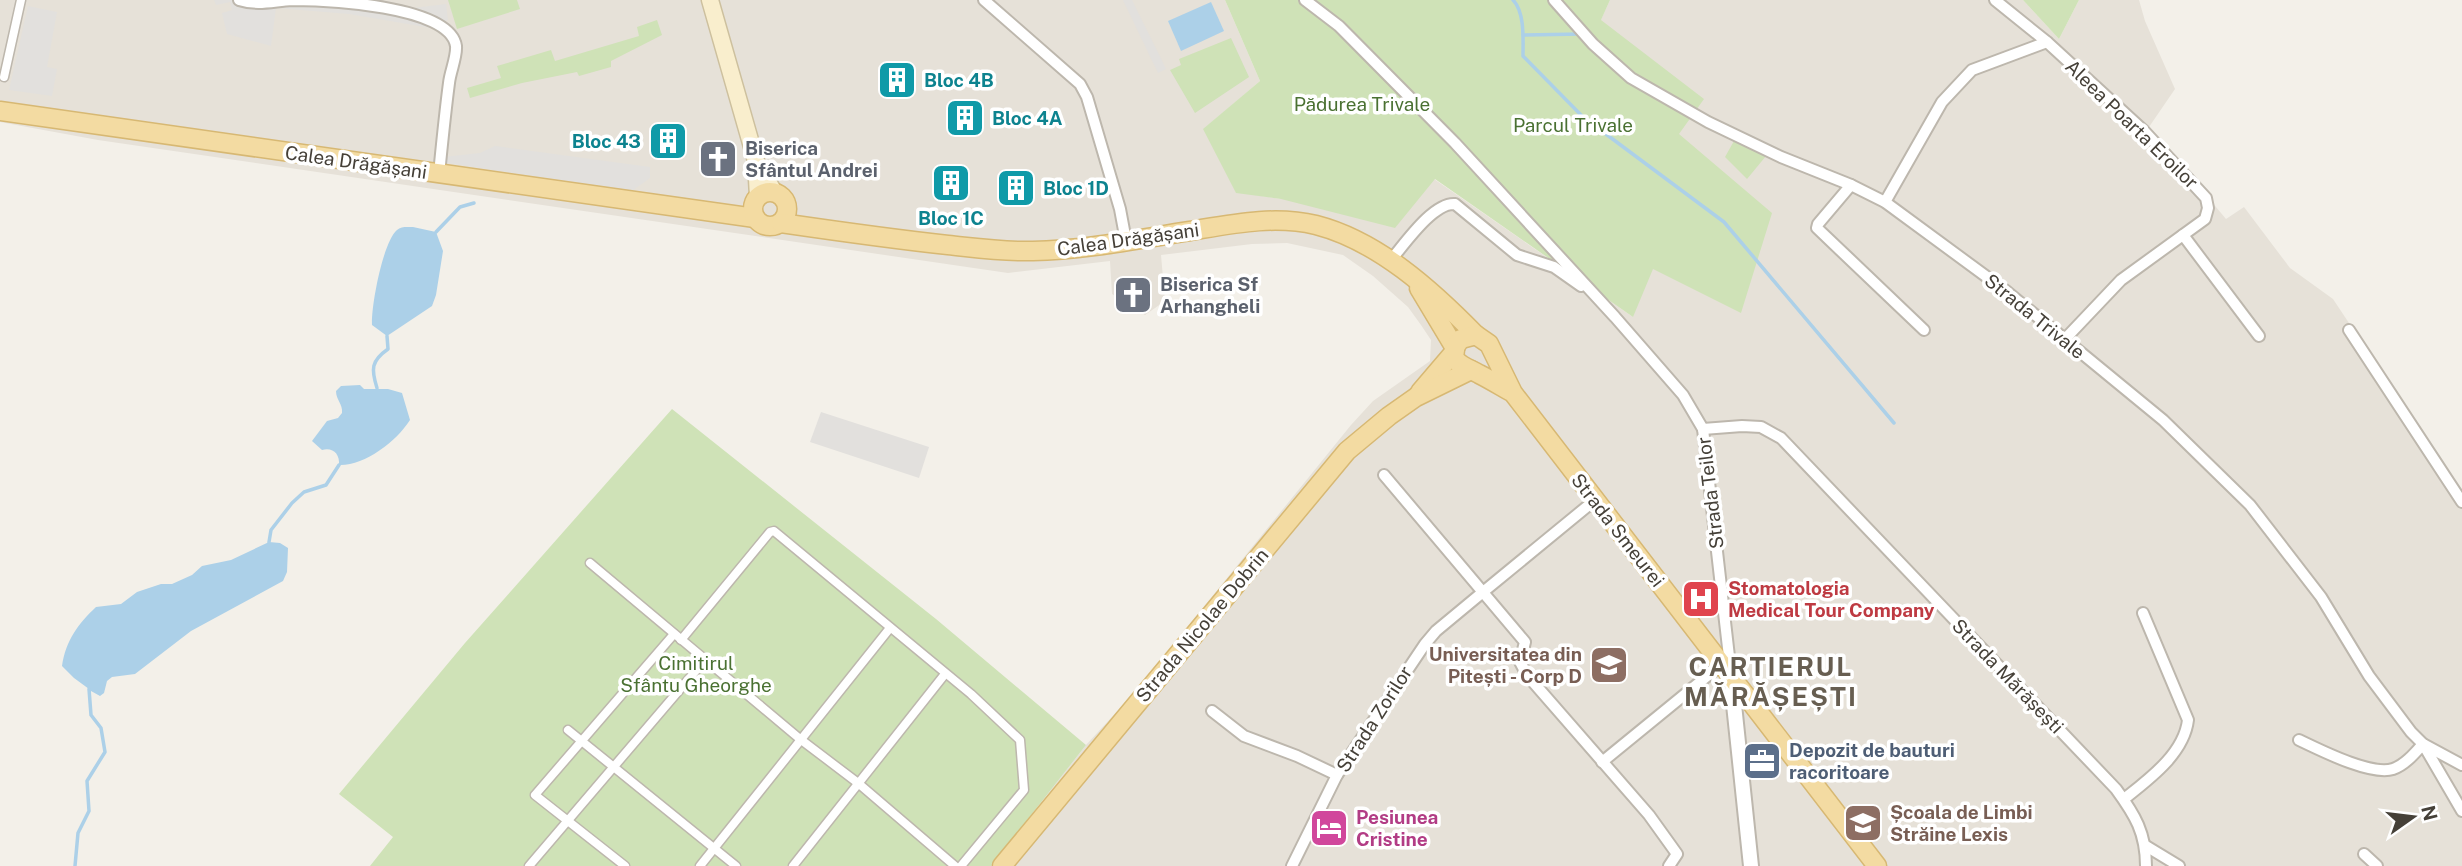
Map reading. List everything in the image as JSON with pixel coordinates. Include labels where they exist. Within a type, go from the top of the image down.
[{"type":"main road","points":[[710,0],[756,161],[760,203],[783,198],[784,216]]},
{"type":"main road","name":"Calea Drăgășani","points":[[0,111],[712,213],[760,203],[764,226],[775,226],[784,216],[827,230],[1009,252],[1057,250],[1245,222],[1292,221],[1336,232],[1390,261],[1449,307],[1476,335]]},
{"type":"main road","name":"Calea Drăgășani","points":[[1414,279],[1455,350]]},
{"type":"main road","points":[[1476,335],[1486,341],[1491,352],[1488,362],[1473,370],[1461,366],[1455,357],[1455,350],[1465,336],[1476,335]]},
{"type":"main road","name":"Strada Nicolae Dobrin","points":[[1416,397],[1455,350]]},
{"type":"main road","name":"Strada Smeurei","points":[[1491,352],[1513,393],[1877,866]]},
{"type":"main road","name":"Strada Nicolae Dobrin","points":[[1002,866],[1347,451],[1416,397],[1473,370]]},
{"type":"main road","name":"Strada Smeurei","points":[[1473,370],[1513,393]]},
{"type":"street","points":[[5,77],[21,0]]},
{"type":"street","points":[[239,0],[262,4],[292,0],[367,4],[422,17],[452,36],[456,49],[449,81],[439,174]]},
{"type":"street","points":[[984,0],[1080,84],[1087,97],[1120,209],[1126,241]]},
{"type":"street","name":"Strada Teilor","points":[[1305,0],[1339,26],[1531,224],[1683,395],[1703,429],[1726,670],[1751,866]]},
{"type":"street","name":"Strada Trivale","points":[[1554,0],[1593,44],[1631,78],[1708,122],[1781,157],[1851,184],[1885,202],[2006,291],[2163,420],[2250,505],[2321,597],[2394,712],[2423,744],[2462,811]]},
{"type":"street","name":"Aleea Poarta Eroilor","points":[[1996,0],[2144,131],[2206,198],[2208,208],[2205,219],[2121,280],[2065,339]]},
{"type":"street","points":[[1885,202],[1942,102],[1972,70],[2046,42]]},
{"type":"street","points":[[1851,184],[1817,228],[1924,330]]},
{"type":"street","points":[[1390,261],[1434,212],[1447,203],[1455,204],[1517,255],[1554,267],[1596,296]]},
{"type":"street","points":[[2183,235],[2259,336]]},
{"type":"street","points":[[2349,330],[2462,502]]},
{"type":"street","name":"Strada Mărășești","points":[[1703,429],[1742,426],[1761,428],[1781,438],[2108,780],[2137,818],[2146,846],[2146,866]]},
{"type":"street","points":[[1384,475],[1525,642],[1520,662],[1527,675],[1649,816],[1677,854],[1669,866]]},
{"type":"street","name":"Strada Zorilor","points":[[1292,866],[1337,775],[1414,657],[1436,631],[1595,500]]},
{"type":"street","points":[[625,866],[535,794],[769,532],[774,531],[971,694],[1020,740],[1024,789],[961,866]]},
{"type":"street","points":[[590,563],[956,866]]},
{"type":"street","points":[[2124,799],[2154,775],[2187,732],[2188,720],[2143,613]]},
{"type":"street","points":[[700,866],[890,628]]},
{"type":"street","points":[[529,866],[705,660]]},
{"type":"street","points":[[1602,762],[1726,670]]},
{"type":"street","points":[[793,866],[944,674]]},
{"type":"street","points":[[1212,711],[1244,736],[1297,755],[1337,775]]},
{"type":"street","points":[[568,730],[736,866]]},
{"type":"street","points":[[2299,740],[2341,759],[2381,769],[2393,769],[2406,761],[2423,744]]},
{"type":"street","name":"Strada Trivale","points":[[2423,744],[2462,765]]},
{"type":"street","points":[[2146,846],[2179,866]]},
{"type":"street","points":[[2364,854],[2377,866]]},
{"type":"shaded area","points":[[0,0],[1225,0],[1260,81],[1204,129],[1236,192],[1281,199],[1434,179],[1633,317],[1585,54],[1610,0],[2023,0],[2059,39],[2079,0],[2139,0],[2145,21],[2175,89],[2149,127],[2226,219],[2244,207],[2290,268],[2333,299],[2462,493],[2462,866],[991,866],[1086,745],[1134,693],[1351,425],[1373,401],[1430,361],[1431,340],[1421,325],[1408,307],[1373,276],[1343,255],[1287,243],[1252,244],[1161,255],[1165,301],[1145,315],[1112,294],[1110,261],[1008,273],[98,140],[0,122]]},
{"type":"shaded area","points":[[214,0],[368,0],[405,9],[446,4],[448,20],[431,28],[349,14],[276,8],[271,46],[227,34],[222,13],[232,10],[230,2],[216,5]]},
{"type":"shaded area","points":[[1123,0],[1132,0],[1166,69],[1158,73]]},
{"type":"shaded area","points":[[28,6],[57,12],[47,67],[57,69],[52,96],[9,90]]},
{"type":"shaded area","points":[[495,146],[650,167],[650,178],[632,191],[442,162],[443,157],[480,153]]},
{"type":"shaded area","points":[[821,412],[929,447],[919,478],[810,442]]},
{"type":"green space","points":[[448,0],[517,0],[520,9],[457,29]]},
{"type":"green space","name":"Pădurea Trivale","points":[[1225,0],[1610,0],[1601,20],[1704,99],[1679,134],[1772,213],[1741,313],[1653,269],[1633,317],[1435,179],[1395,228],[1281,199],[1236,193],[1203,129],[1260,81]]},
{"type":"green space","points":[[2023,0],[2079,0],[2059,39]]},
{"type":"green space","points":[[657,20],[662,35],[611,61],[611,67],[579,76],[577,72],[522,83],[470,98],[467,88],[501,78],[497,66],[551,50],[555,61],[639,36],[637,27]]},
{"type":"green space","points":[[1231,38],[1249,77],[1195,113],[1170,70],[1181,65],[1179,59]]},
{"type":"green space","points":[[1734,141],[1766,156],[1747,179],[1725,157]]},
{"type":"green space","name":"Cimitirul Sfântu Gheorghe","points":[[672,409],[936,619],[1086,745],[991,866],[370,866],[393,837],[339,794],[465,643]]},
{"type":"water","points":[[1211,2],[1224,31],[1181,51],[1168,21]]},
{"type":"water","points":[[413,227],[436,232],[443,251],[436,295],[432,306],[387,336],[372,325],[379,275],[392,237],[400,228]]},
{"type":"water","points":[[360,385],[364,389],[388,389],[402,393],[410,420],[397,436],[379,451],[359,461],[339,465],[335,452],[322,450],[312,441],[327,421],[338,418],[342,413],[336,391],[341,386]]},
{"type":"water","points":[[269,542],[280,543],[288,548],[287,572],[283,581],[191,631],[135,674],[112,677],[100,696],[91,691],[90,696],[89,689],[62,666],[66,648],[74,633],[96,607],[121,604],[137,592],[161,584],[172,584],[192,575],[202,566],[231,560]]},
{"type":"waterway","points":[[1513,0],[1520,12],[1523,56],[1583,117],[1724,222],[1894,423]]},
{"type":"waterway","points":[[1523,35],[1582,34]]},
{"type":"waterway","points":[[436,232],[460,207],[474,203]]},
{"type":"waterway","points":[[377,388],[374,366],[378,357],[388,349],[387,336]]},
{"type":"waterway","points":[[269,542],[271,530],[292,503],[304,492],[326,485],[339,465]]},
{"type":"waterway","points":[[75,866],[78,833],[89,811],[87,781],[105,752],[101,728],[91,715],[89,689]]},
{"type":"place","name":"Bloc 4B","points":[[897,80]]},
{"type":"place","name":"Bloc 4A","points":[[965,118]]},
{"type":"place","name":"Bloc 43","points":[[668,141]]},
{"type":"place","name":"Biserica Sfântul Andrei","points":[[718,159]]},
{"type":"place","name":"Bloc 1C","points":[[951,183]]},
{"type":"place","name":"Bloc 1D","points":[[1016,188]]},
{"type":"place","name":"Biserica Sf Arhangheli","points":[[1133,295]]},
{"type":"place","name":"Stomatologia Medical Tour Company","points":[[1701,599]]},
{"type":"place","name":"Universitatea din Pitești - Corp D","points":[[1609,665]]},
{"type":"place","name":"Depozit de bauturi racoritoare","points":[[1762,761]]},
{"type":"place","name":"Școala de Limbi Străine Lexis","points":[[1863,823]]},
{"type":"place","name":"Pesiunea Cristine","points":[[1329,828]]},
{"type":"district","name":"CARTIERUL MĂRĂȘEȘTI","points":[[1771,682]]},
{"type":"park label","name":"Parcul Trivale","points":[[1573,125]]}]
